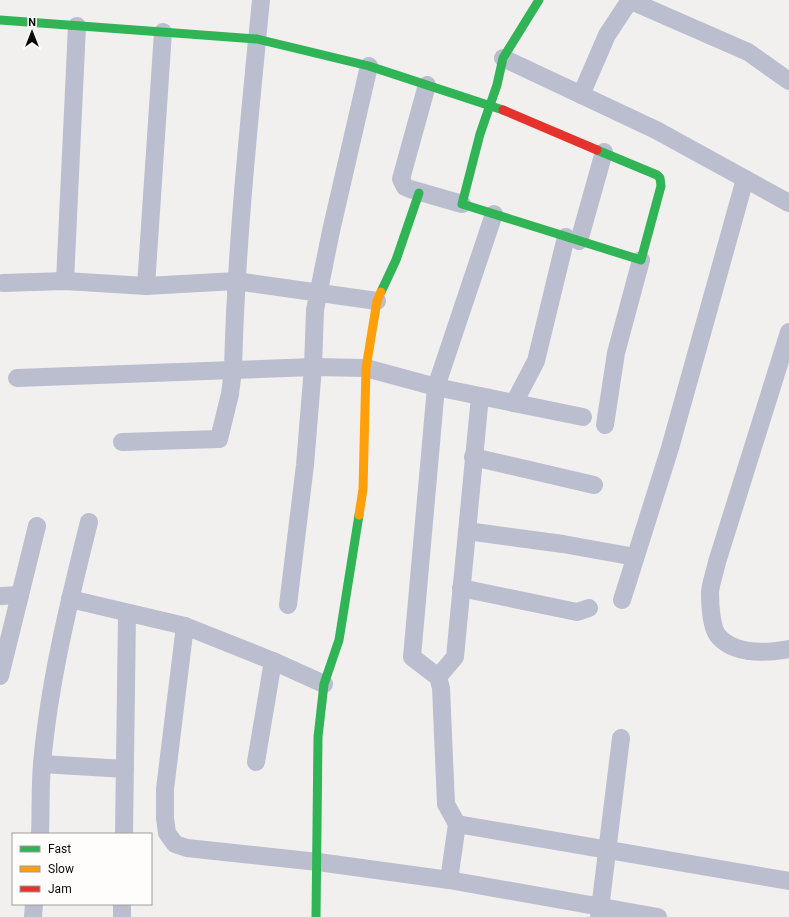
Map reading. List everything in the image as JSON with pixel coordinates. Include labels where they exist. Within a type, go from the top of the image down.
[{"type":"street","points":[[122,442],[219,439],[230,394],[233,370],[236,281],[245,161],[261,0]]},
{"type":"street","points":[[462,204],[472,170],[480,134],[498,84],[504,58],[539,0]]},
{"type":"street","points":[[582,95],[608,35],[630,0],[748,52],[789,81]]},
{"type":"street","points":[[0,20],[257,39],[369,66],[490,105],[654,173],[660,178],[661,182],[616,353],[605,425]]},
{"type":"street","points":[[65,281],[77,26]]},
{"type":"street","points":[[146,286],[163,32]]},
{"type":"street","points":[[504,58],[656,130],[789,203]]},
{"type":"street","points":[[288,605],[304,465],[313,367],[315,310],[330,231],[347,168],[369,66]]},
{"type":"street","points":[[427,85],[401,175],[402,183],[405,187],[641,260]]},
{"type":"street","points":[[514,403],[536,361],[573,239],[604,152]]},
{"type":"street","points":[[622,600],[670,448],[745,179]]},
{"type":"street","points":[[316,917],[318,862],[316,793],[318,737],[324,684],[339,640],[347,598],[363,489],[366,368],[377,301],[396,260],[419,192]]},
{"type":"street","points":[[449,880],[457,824],[446,804],[441,688],[438,677],[412,657],[436,386],[494,214]]},
{"type":"street","points":[[3,283],[65,281],[146,286],[236,281],[318,294],[377,301]]},
{"type":"street","points":[[789,332],[717,562],[710,591],[712,618],[718,636],[734,648],[768,652],[789,649]]},
{"type":"street","points":[[17,378],[313,367],[366,368],[480,396],[583,417]]},
{"type":"street","points":[[438,677],[455,657],[480,396]]},
{"type":"street","points":[[473,457],[594,485]]},
{"type":"street","points":[[40,833],[42,764],[53,685],[70,599],[89,522]]},
{"type":"street","points":[[0,676],[37,526]]},
{"type":"street","points":[[467,532],[563,544],[635,557]]},
{"type":"street","points":[[461,588],[576,612],[589,608]]},
{"type":"street","points":[[0,596],[20,596]]},
{"type":"street","points":[[70,599],[127,614],[185,626],[273,661],[324,684]]},
{"type":"street","points":[[124,833],[127,614]]},
{"type":"street","points":[[185,626],[165,790],[165,818],[167,833],[175,844],[187,848],[318,862],[449,880],[599,911],[658,917]]},
{"type":"street","points":[[256,762],[273,661]]},
{"type":"street","points":[[599,911],[608,850],[621,738]]},
{"type":"street","points":[[42,764],[125,769]]},
{"type":"street","points":[[457,824],[789,881]]},
{"type":"street","points":[[33,917],[34,905]]},
{"type":"street","points":[[122,905],[122,917]]},
{"type":"traffic: fast","points":[[539,0],[503,58],[497,85],[480,134],[462,204],[641,260],[661,186],[660,178],[657,175],[597,150]]},
{"type":"traffic: fast","points":[[0,20],[257,39],[369,66],[503,110]]},
{"type":"traffic: fast","points":[[381,292],[396,260],[419,193]]},
{"type":"traffic: fast","points":[[316,917],[318,737],[324,684],[339,640],[359,515]]},
{"type":"traffic: slow","points":[[359,515],[363,489],[366,368],[377,301],[381,292]]},
{"type":"traffic: jam","points":[[503,110],[597,150]]}]
